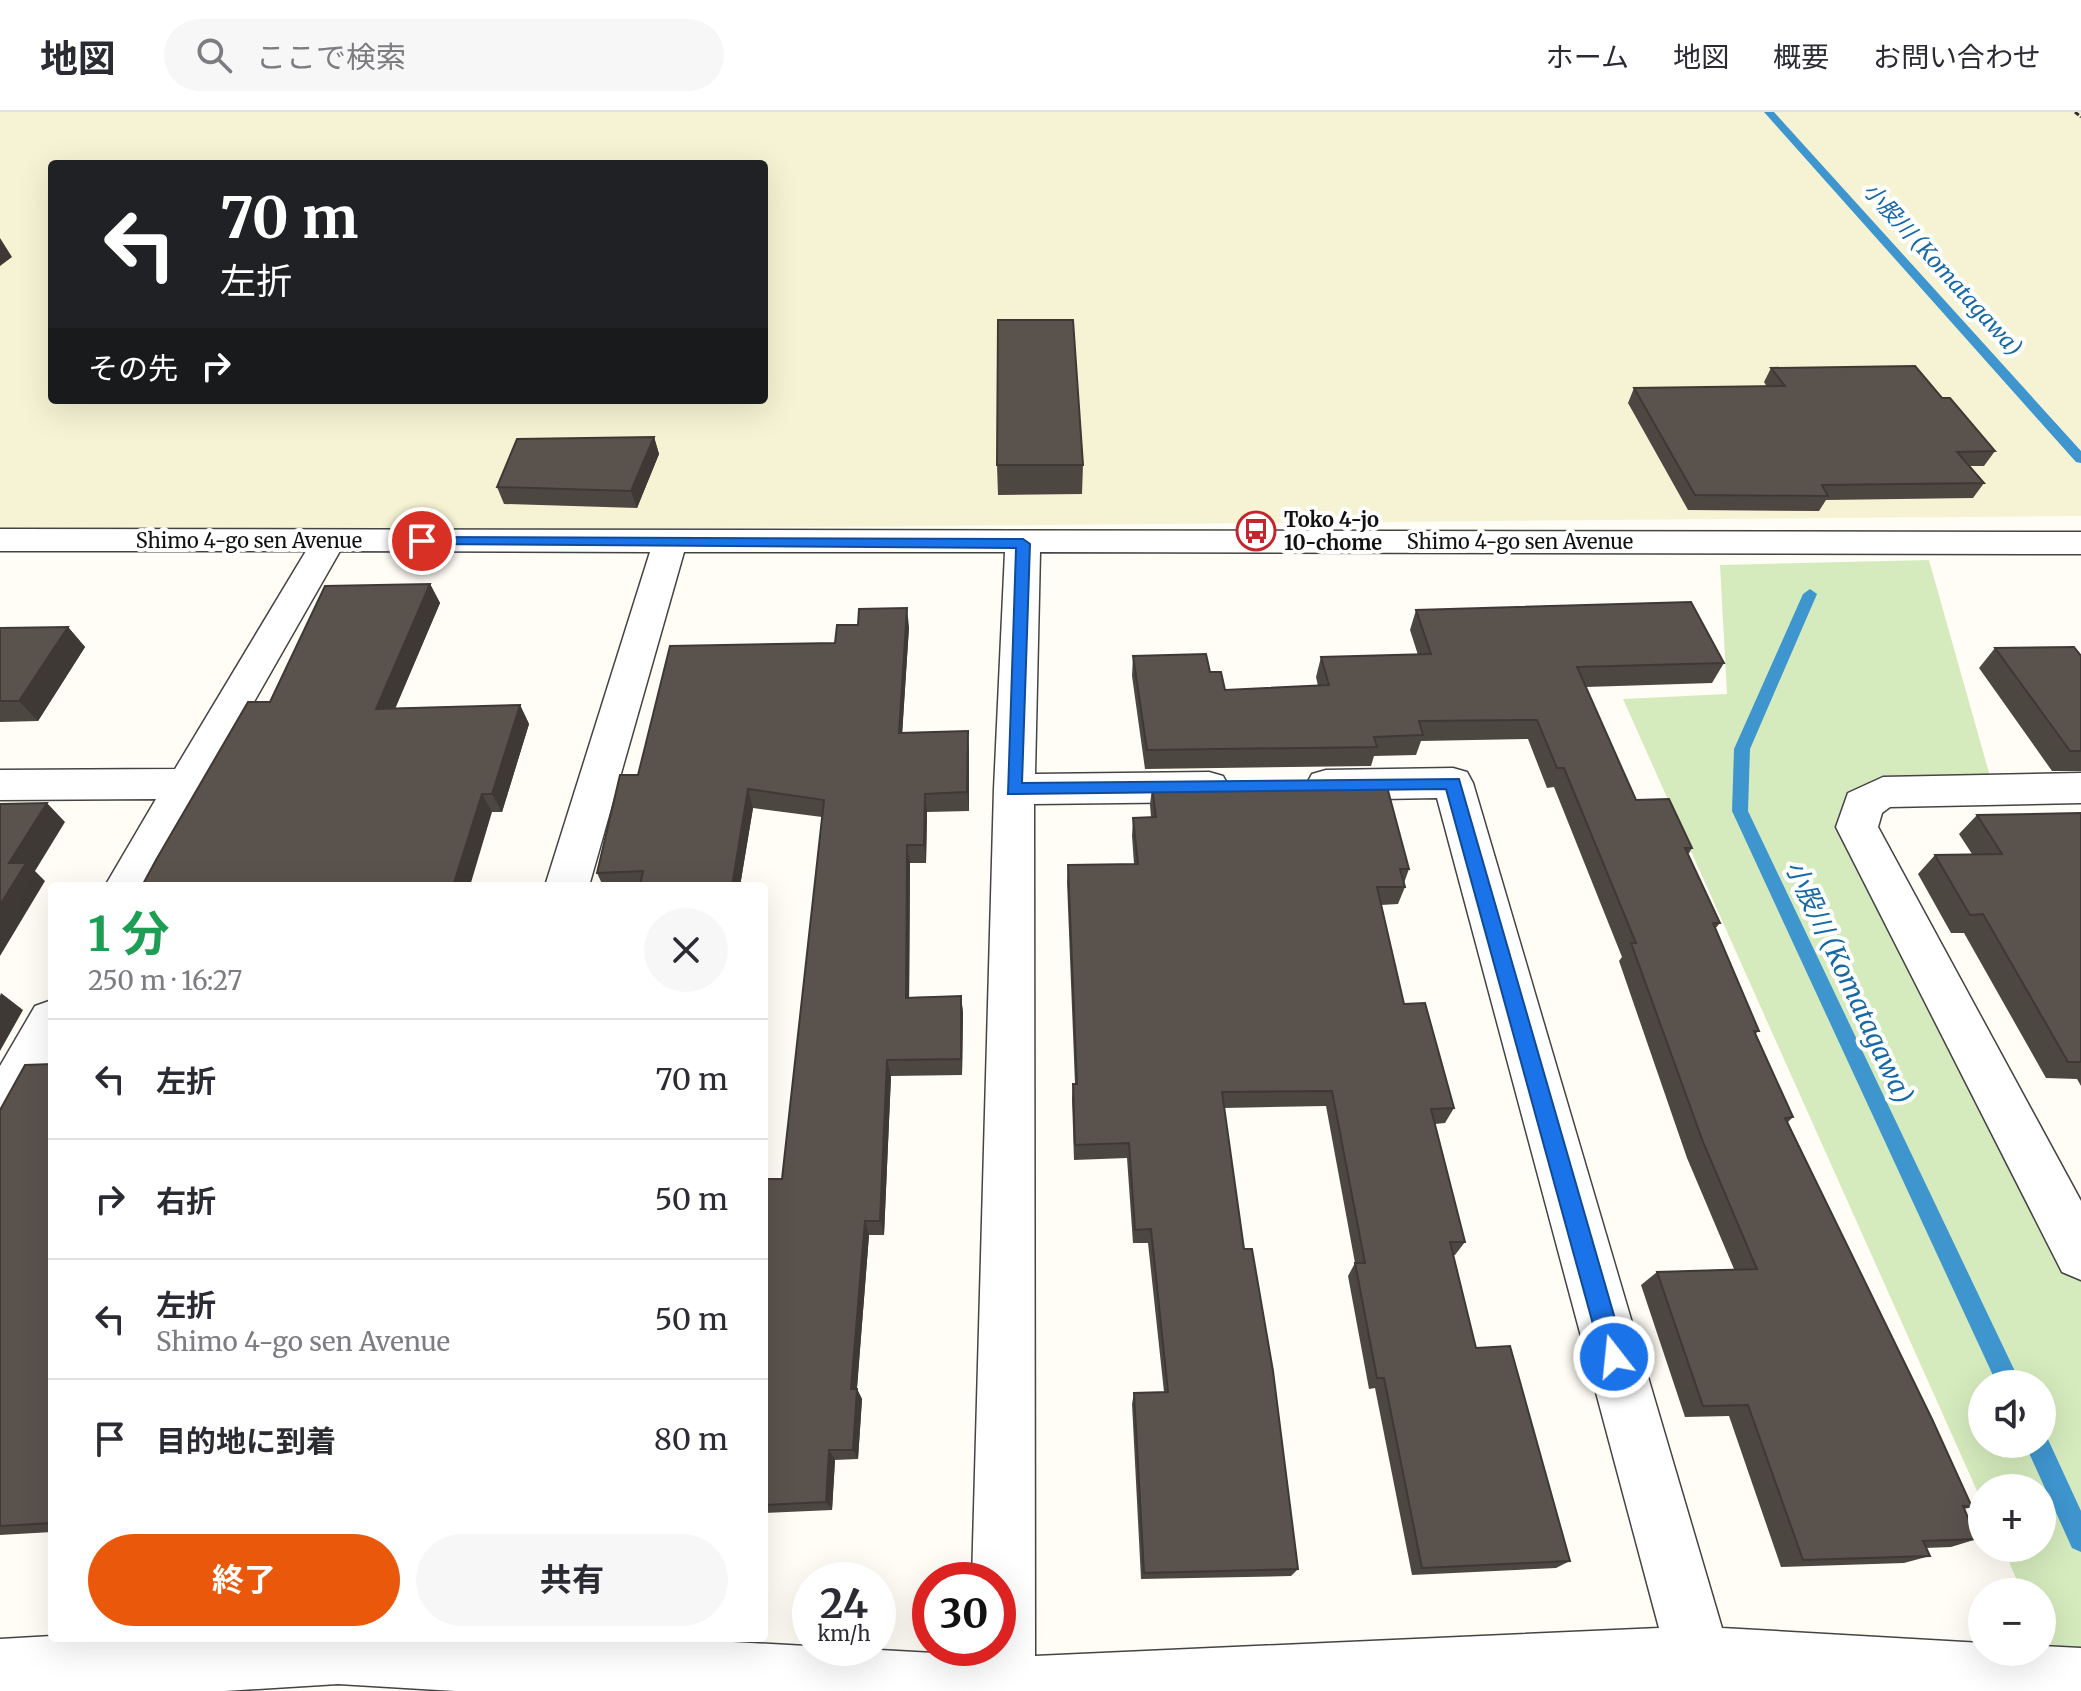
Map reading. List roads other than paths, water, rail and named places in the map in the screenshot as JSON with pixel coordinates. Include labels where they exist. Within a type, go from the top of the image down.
[{"type":"street","name":"Shimo 4-go sen Avenue","points":[[0,540],[1023,544],[2070,543]]},
{"type":"street","points":[[129,882],[329,541]]},
{"type":"street","points":[[568,882],[670,542]]},
{"type":"street","points":[[2070,543],[2081,569]]},
{"type":"street","points":[[1002,1691],[1014,789],[1023,544]]},
{"type":"street","points":[[1014,789],[1453,783],[1703,1675]]},
{"type":"street","points":[[0,785],[185,784]]},
{"type":"street","points":[[2081,788],[1883,792],[1863,804],[1857,827],[2081,1254]]},
{"type":"street","points":[[0,1112],[48,1027]]},
{"type":"street","points":[[0,1672],[336,1660],[1002,1691],[1703,1675],[2081,1681]]},
{"type":"waterway","name":"小股川 (Komatagawa)","points":[[1769,112],[2081,459]]},
{"type":"waterway","name":"小股川 (Komatagawa)","points":[[1810,594],[1742,749],[1740,811],[2002,1370]]},
{"type":"waterway","name":"小股川 (Komatagawa)","points":[[2043,1458],[2081,1539]]},
{"type":"place","name":"Toko 4-jo 10-chome","points":[[1256,531]]}]
